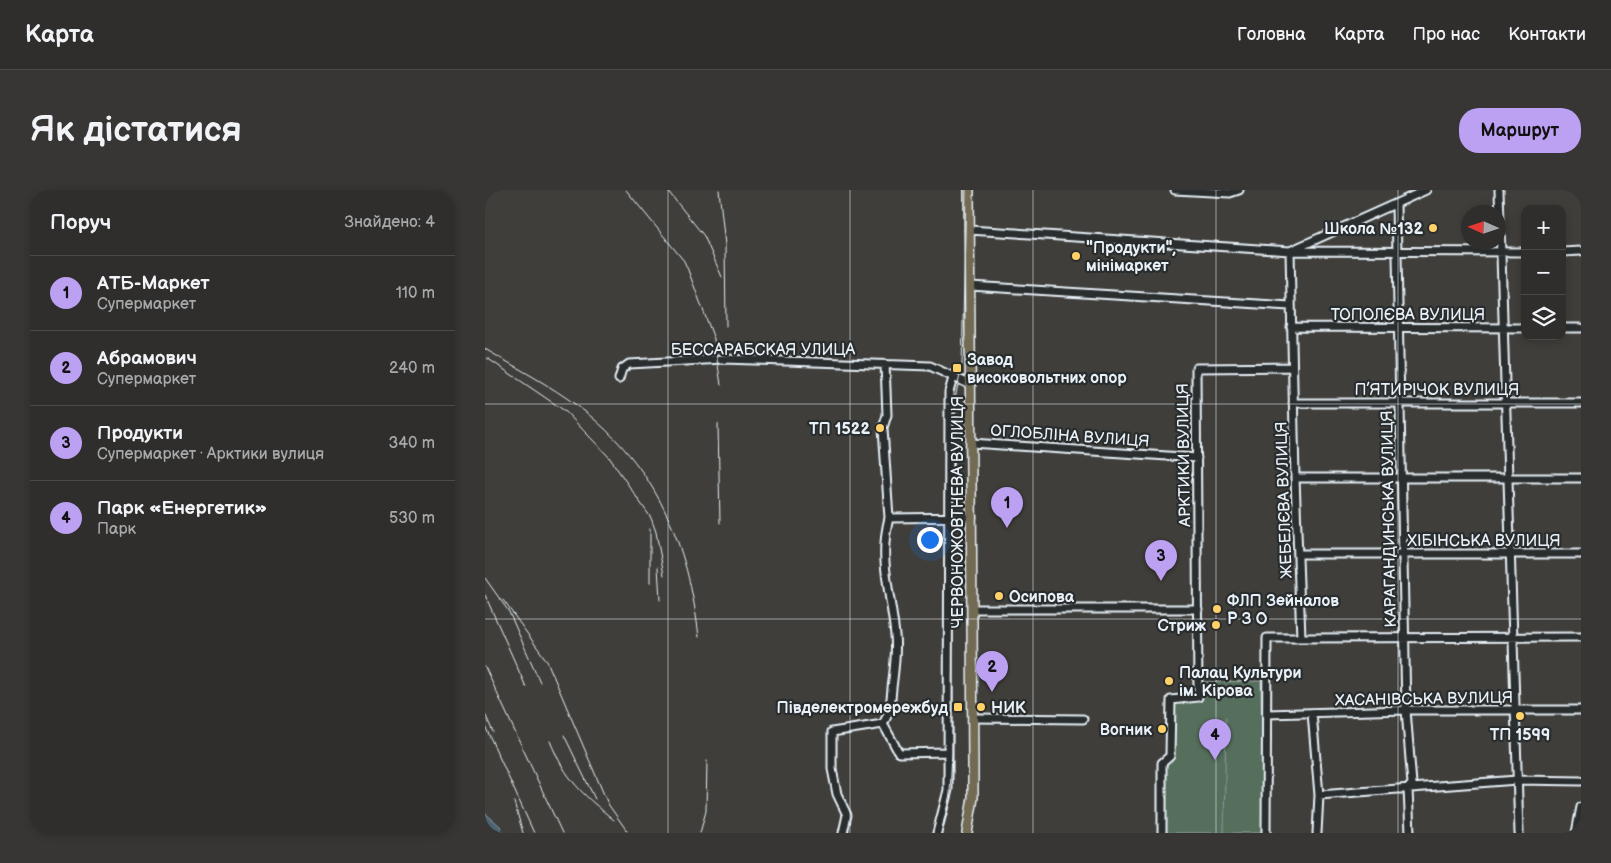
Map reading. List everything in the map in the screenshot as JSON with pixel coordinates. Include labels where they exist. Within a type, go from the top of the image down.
[{"type":"main road","name":"ЧЕРВОНОЖОВТНЕВА ВУЛИЦЯ","points":[[967,833],[973,798],[969,190]]},
{"type":"street","points":[[1175,190],[1230,193],[1239,190]]},
{"type":"street","points":[[1499,190],[1519,833]]},
{"type":"street","points":[[1290,251],[1421,191]]},
{"type":"street","name":"КАРАГАНДИНСЬКА ВУЛИЦЯ","points":[[1396,204],[1406,710],[1411,784],[1408,788],[1410,833]]},
{"type":"street","points":[[969,230],[1290,251],[1521,252]]},
{"type":"street","name":"ЖЕБЕЛЄВА ВУЛИЦЯ","points":[[1290,251],[1290,306],[1301,638]]},
{"type":"street","points":[[1566,252],[1581,251]]},
{"type":"street","points":[[970,286],[1290,306]]},
{"type":"street","name":"ТОПОЛЄВА ВУЛИЦЯ","points":[[1291,327],[1521,328]]},
{"type":"street","points":[[1566,328],[1581,328]]},
{"type":"street","name":"БЕССАРАБСКАЯ УЛИЦА","points":[[619,379],[626,366],[659,362],[723,359],[930,366],[971,385]]},
{"type":"street","points":[[843,833],[847,815],[837,794],[832,769],[833,732],[883,724],[888,716],[895,667],[895,635],[884,572],[885,533],[889,518],[883,428],[887,415],[885,364]]},
{"type":"street","name":"АРКТИКИ ВУЛИЦЯ","points":[[1162,833],[1162,763],[1170,756],[1171,700],[1198,698],[1196,368],[1292,367]]},
{"type":"street","points":[[937,833],[948,790],[949,392],[953,378]]},
{"type":"street","name":"П’ЯТИРІЧОК ВУЛИЦЯ","points":[[1293,403],[1581,403]]},
{"type":"street","name":"ОГЛОБЛІНА ВУЛИЦЯ","points":[[971,442],[1197,458]]},
{"type":"street","points":[[1295,478],[1581,478]]},
{"type":"street","points":[[889,518],[972,517]]},
{"type":"street","name":"ХІБІНСЬКА ВУЛИЦЯ","points":[[1298,554],[1581,554]]},
{"type":"street","points":[[973,609],[1198,608]]},
{"type":"street","points":[[1266,833],[1267,638],[1581,637]]},
{"type":"street","name":"ХАСАНІВСЬКА ВУЛИЦЯ","points":[[1267,714],[1406,710],[1581,710]]},
{"type":"street","points":[[1313,713],[1319,795],[1317,833]]},
{"type":"street","points":[[973,718],[1083,719]]},
{"type":"street","points":[[883,724],[899,753],[947,752]]},
{"type":"street","points":[[1319,795],[1517,780],[1581,781]]},
{"type":"street","points":[[1576,833],[1581,807]]},
{"type":"green space","points":[[1261,681],[1263,833],[1164,833],[1164,764],[1171,756],[1173,701],[1199,698],[1199,682]]},
{"type":"water","points":[[485,813],[500,826],[503,833],[488,833],[485,829]]},
{"type":"waterway","points":[[1224,833],[1226,717]]},
{"type":"tram line","points":[[941,833],[950,794],[952,752],[953,518],[956,394],[962,365],[966,190]]},
{"type":"railway","points":[[626,190],[684,261],[714,339],[721,385]]},
{"type":"railway","points":[[667,190],[704,236],[722,277]]},
{"type":"railway","points":[[719,190],[725,245],[726,326]]},
{"type":"railway","points":[[485,349],[545,384],[579,407],[606,430],[629,455],[648,481],[664,509],[677,539],[687,570],[699,637]]},
{"type":"railway","points":[[487,358],[565,411],[609,457],[651,518],[656,532],[664,575]]},
{"type":"railway","points":[[718,424],[720,523]]},
{"type":"railway","points":[[650,529],[650,583]]},
{"type":"railway","points":[[658,567],[660,600]]},
{"type":"railway","points":[[485,578],[509,612],[540,682]]},
{"type":"railway","points":[[485,595],[526,687]]},
{"type":"railway","points":[[503,600],[547,661],[608,804],[627,831]]},
{"type":"railway","points":[[485,667],[562,833]]},
{"type":"railway","points":[[485,714],[493,732]]},
{"type":"railway","points":[[485,726],[534,833]]},
{"type":"railway","points":[[564,735],[595,799]]},
{"type":"railway","points":[[550,741],[562,766],[576,785],[614,820]]},
{"type":"railway","points":[[700,833],[706,811],[707,761]]},
{"type":"railway","points":[[514,802],[523,833]]},
{"type":"place","name":"Школа №132","points":[[1433,228]]},
{"type":"place","name":"\"Продукти\", мінімаркет","points":[[1076,256]]},
{"type":"place","name":"Завод високовольтних опор","points":[[957,368]]},
{"type":"place","name":"ТП 1522","points":[[880,428]]},
{"type":"place","name":"АТБ-Маркет","points":[[1007,528]]},
{"type":"place","name":"Продукти","points":[[1161,581]]},
{"type":"place","name":"Осипова","points":[[999,596]]},
{"type":"place","name":"ФЛП Зейналов Р З О","points":[[1217,609]]},
{"type":"place","name":"Стриж","points":[[1216,625]]},
{"type":"place","name":"Палац Культури ім. Кірова","points":[[1169,681]]},
{"type":"place","name":"Абрамович","points":[[992,692]]},
{"type":"place","name":"Півделектромережбуд","points":[[958,707]]},
{"type":"place","name":"НИК","points":[[981,707]]},
{"type":"place","name":"ТП 1599","points":[[1520,716]]},
{"type":"place","name":"Вогник","points":[[1162,729]]},
{"type":"place","name":"Парк «Енергетик»","points":[[1215,760]]}]
